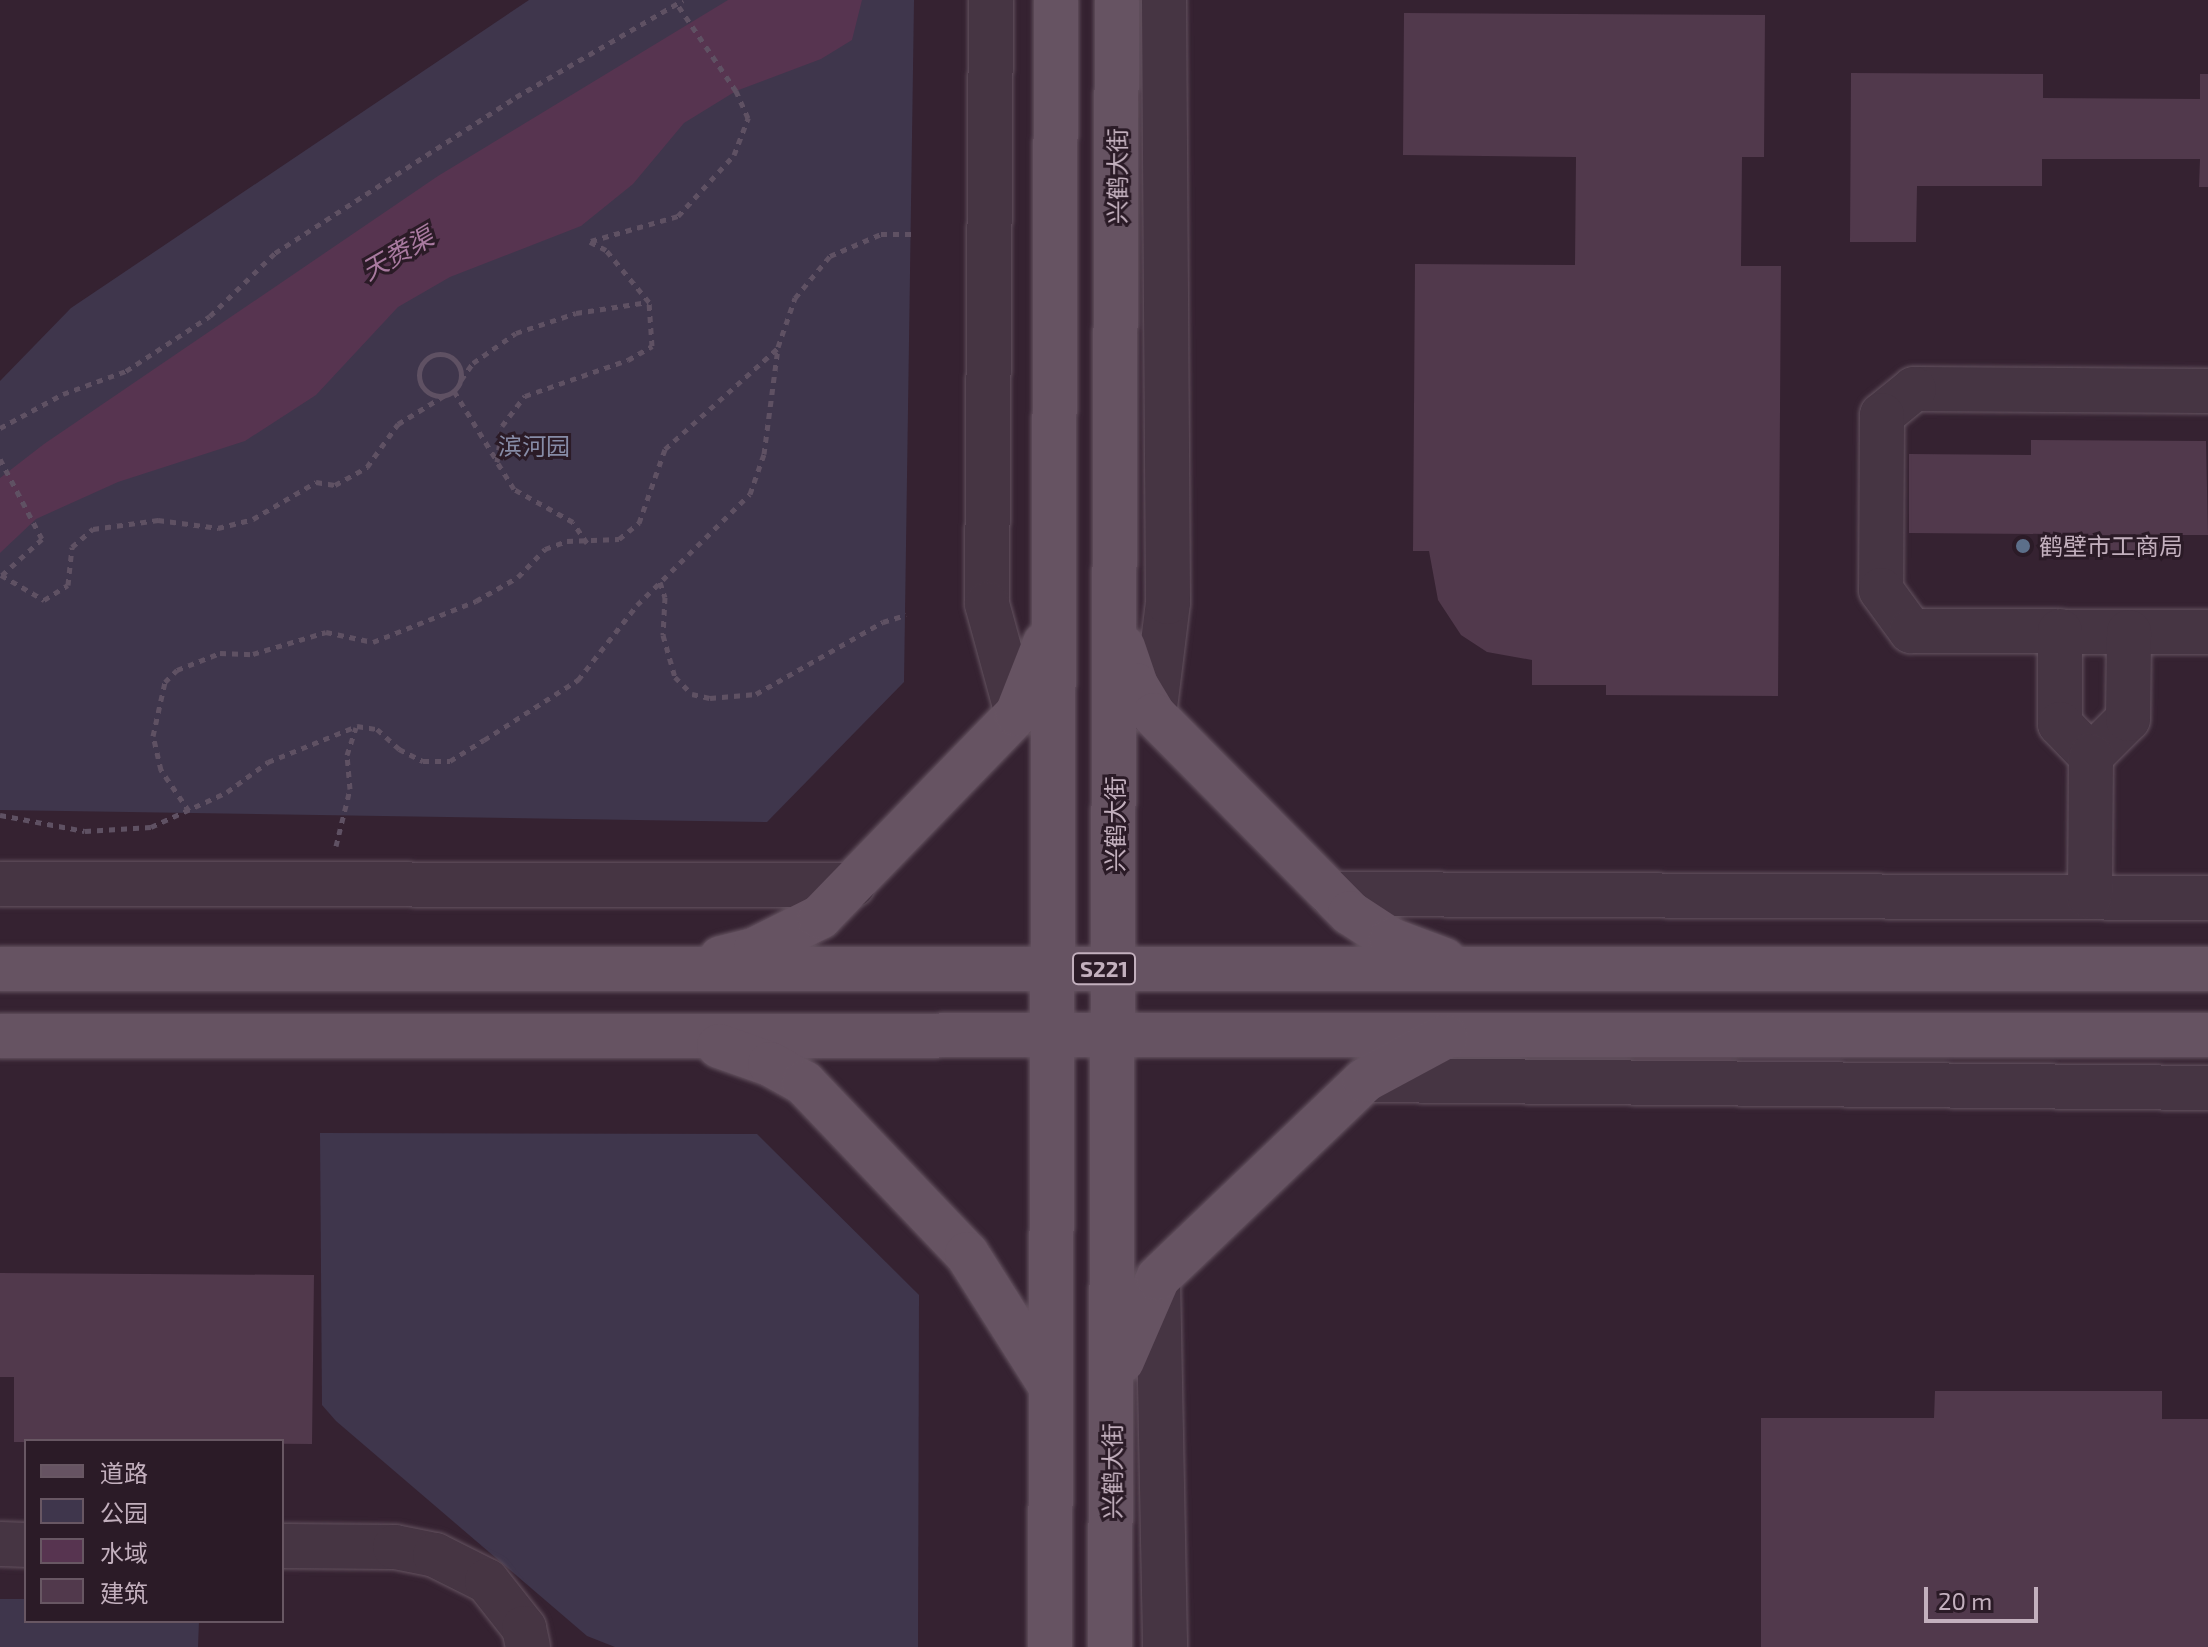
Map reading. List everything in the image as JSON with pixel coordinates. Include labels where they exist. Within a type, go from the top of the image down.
[{"type":"main road","points":[[1050,1647],[1056,0]]},
{"type":"main road","name":"兴鹤大街","points":[[1110,1647],[1117,0]]},
{"type":"main road","points":[[681,970],[756,949],[820,917],[1017,714],[1055,618]]},
{"type":"main road","points":[[1116,625],[1136,685],[1154,715],[1331,894],[1391,940],[1469,969]]},
{"type":"main road","name":"S221","points":[[0,969],[2208,969]]},
{"type":"main road","points":[[1112,1389],[1136,1319],[1158,1278],[1365,1080],[1450,1035]]},
{"type":"main road","points":[[0,1036],[2208,1035]]},
{"type":"main road","points":[[690,1036],[770,1064],[804,1083],[967,1254],[1052,1388]]},
{"type":"street","points":[[991,0],[987,604],[1017,714]]},
{"type":"street","points":[[1154,715],[1168,602],[1164,0]]},
{"type":"street","points":[[2208,391],[1914,389],[1882,415],[1881,590],[1911,631],[2208,632]]},
{"type":"street","points":[[2060,631],[2060,724],[2091,756],[2090,897]]},
{"type":"street","points":[[2091,756],[2128,719],[2129,632]]},
{"type":"street","points":[[0,884],[853,885]]},
{"type":"street","points":[[1331,894],[2208,898]]},
{"type":"street","points":[[1365,1080],[2208,1088]]},
{"type":"street","points":[[1158,1278],[1165,1647]]},
{"type":"street","points":[[0,1544],[24,1545]]},
{"type":"street","points":[[284,1546],[395,1547],[435,1555],[487,1581],[537,1641]]},
{"type":"path","points":[[0,428],[63,394],[126,371],[210,316],[275,253],[516,97],[680,2],[736,91],[748,118],[734,155],[713,184],[678,216],[590,242],[606,250],[649,302],[652,346],[628,360],[525,396],[502,426],[497,462]]},
{"type":"path","points":[[0,815],[37,825],[116,831],[151,827],[227,792],[268,762],[357,726],[377,729],[423,761],[450,761],[578,680],[660,582],[750,494],[764,454],[778,347],[795,298],[830,256],[881,234],[911,234]]},
{"type":"path","points":[[0,459],[42,539],[1,576],[44,600],[68,585],[72,547],[93,529],[158,520],[218,528],[253,519],[316,482],[335,485],[367,467],[398,424],[450,393],[473,363],[516,333],[576,313],[649,302]]},
{"type":"path","points":[[189,811],[161,770],[153,736],[165,682],[177,670],[220,653],[253,654],[326,632],[373,642],[476,601],[518,577],[545,549],[567,541],[587,544],[619,539],[639,523],[665,449],[778,347]]},
{"type":"path","points":[[450,393],[434,395],[422,387],[419,374],[424,361],[436,354],[449,356],[459,366],[461,380]]},
{"type":"path","points":[[450,393],[514,489],[573,522],[587,544]]},
{"type":"path","points":[[660,582],[663,635],[675,677],[692,694],[710,698],[756,694],[883,622],[906,615]]},
{"type":"path","points":[[323,885],[345,815],[347,755],[357,726]]},
{"type":"green space","name":"滨河园","points":[[529,0],[914,0],[904,682],[767,822],[0,810],[0,381],[71,308]]},
{"type":"green space","points":[[320,1133],[757,1134],[919,1295],[918,1647],[615,1647],[587,1636],[336,1421],[322,1405]]},
{"type":"green space","points":[[0,1599],[24,1599],[24,1623],[199,1623],[198,1647],[0,1647]]},
{"type":"water","name":"天赉渠","points":[[728,0],[862,0],[852,40],[821,59],[736,91],[684,123],[633,184],[581,226],[450,277],[398,307],[316,395],[245,441],[118,482],[36,519],[0,553],[0,478],[44,444],[438,176]]},
{"type":"building","points":[[1404,13],[1765,15],[1764,157],[1742,157],[1741,266],[1781,266],[1778,696],[1606,695],[1606,685],[1532,685],[1532,660],[1487,652],[1461,635],[1438,600],[1429,551],[1413,551],[1415,264],[1575,265],[1576,157],[1403,155]]},
{"type":"building","points":[[1851,73],[2043,74],[2043,98],[2200,99],[2200,74],[2208,74],[2208,187],[2199,187],[2200,159],[2042,159],[2042,186],[1917,186],[1916,242],[1850,242]]},
{"type":"building","points":[[2031,440],[2206,441],[2208,535],[2166,535],[2166,553],[2051,552],[2051,534],[1909,533],[1909,454],[2031,455]]},
{"type":"building","points":[[0,1273],[314,1275],[312,1444],[284,1444],[284,1439],[24,1439],[24,1442],[14,1442],[14,1377],[0,1377]]},
{"type":"building","points":[[1935,1391],[2162,1391],[2162,1419],[2208,1419],[2208,1647],[1761,1647],[1761,1418],[1934,1418]]},
{"type":"place","name":"鹤壁市工商局","points":[[2023,546]]}]
